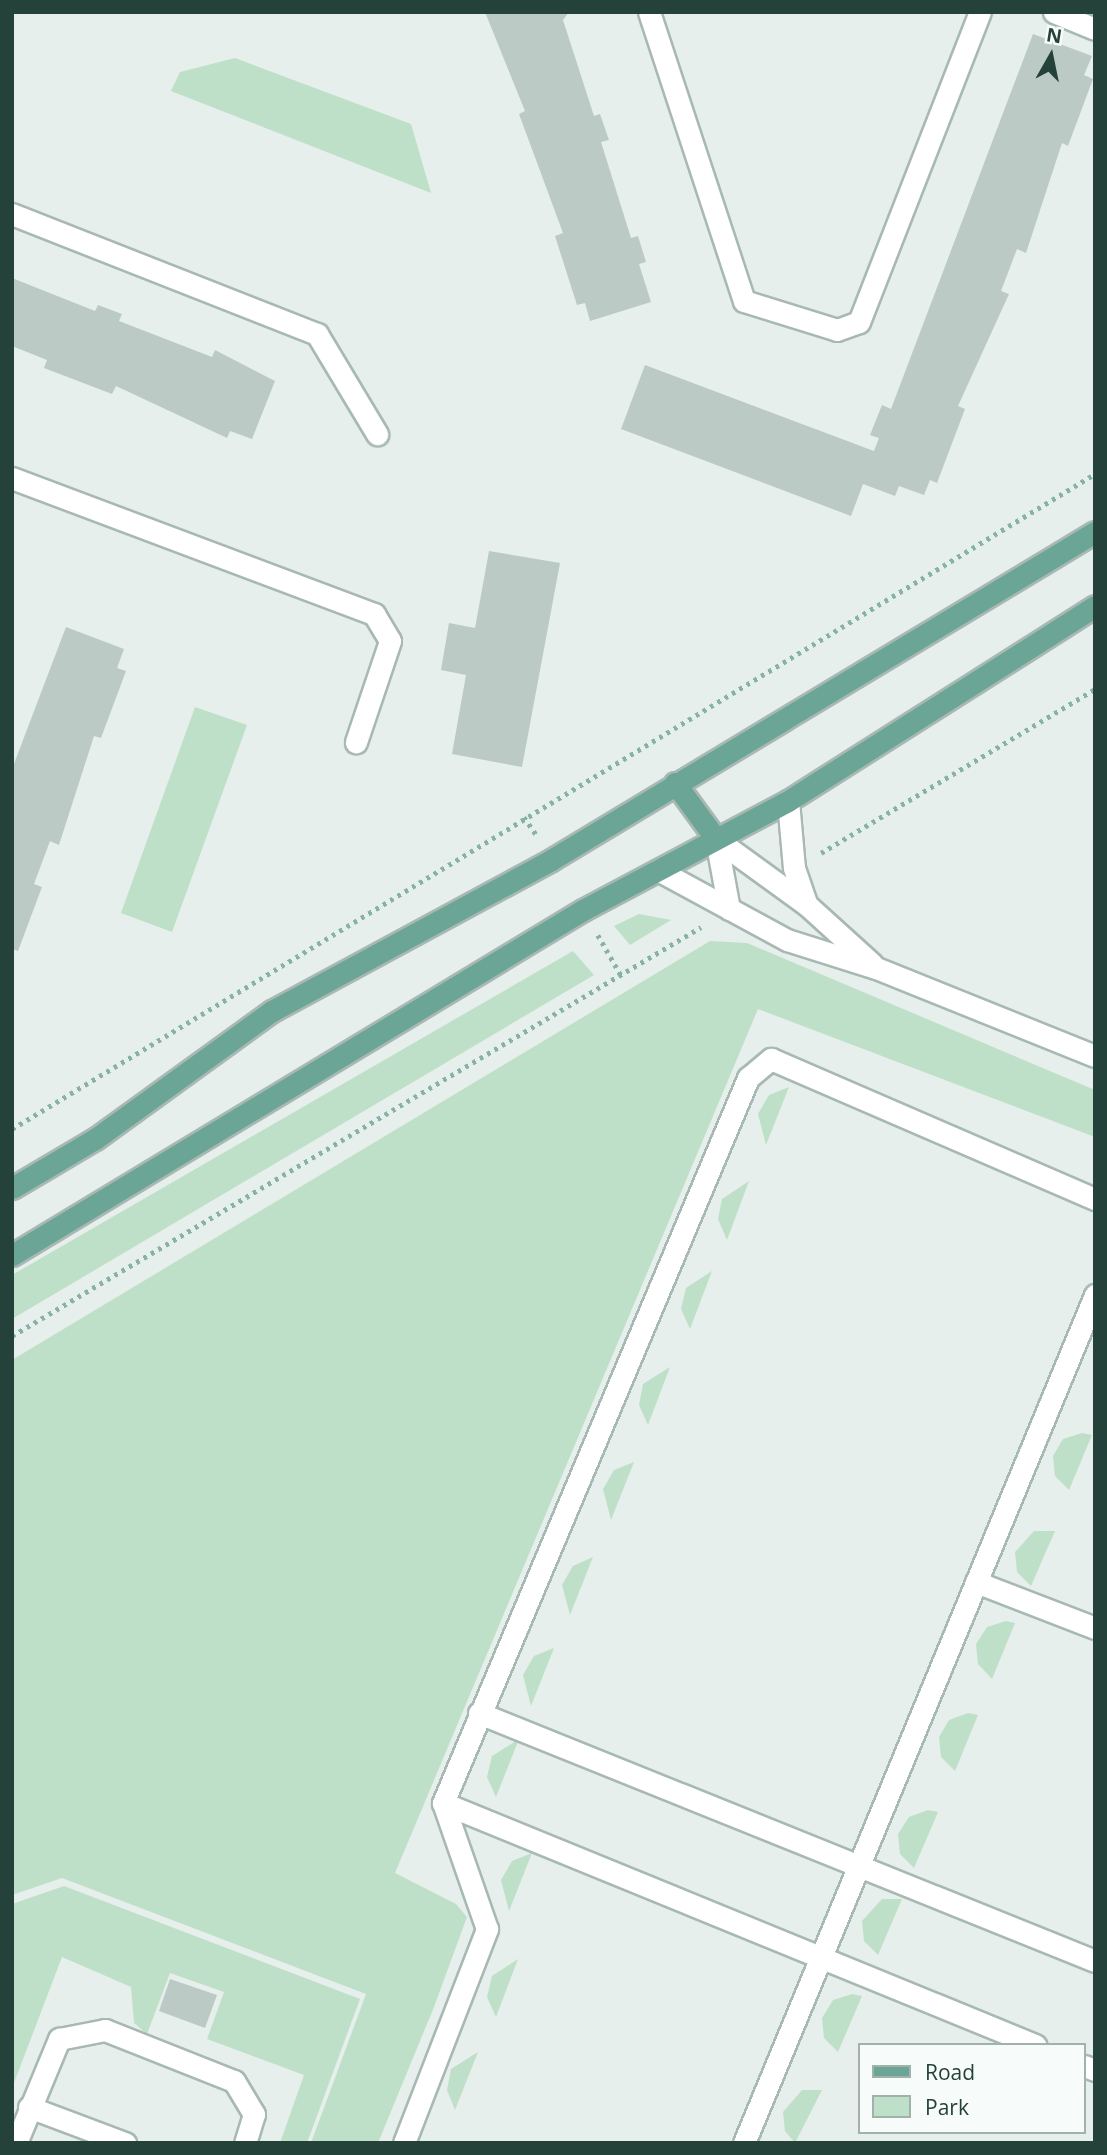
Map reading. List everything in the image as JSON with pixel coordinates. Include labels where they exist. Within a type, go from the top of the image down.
[{"type":"main road","points":[[12,1188],[95,1139],[272,1011],[551,860],[1095,532]]},
{"type":"main road","points":[[12,1255],[658,870],[788,801],[1095,606]]},
{"type":"main road","points":[[675,783],[716,839]]},
{"type":"lane","points":[[649,12],[744,301],[837,330],[859,322],[980,12]]},
{"type":"lane","points":[[1054,12],[1095,29]]},
{"type":"lane","points":[[12,214],[317,334],[377,434]]},
{"type":"lane","points":[[12,478],[374,614],[390,641],[356,742]]},
{"type":"lane","points":[[788,801],[794,868],[807,905]]},
{"type":"lane","points":[[716,839],[807,905],[876,968]]},
{"type":"lane","points":[[716,839],[729,909]]},
{"type":"lane","points":[[658,870],[787,940],[876,968],[1095,1056]]},
{"type":"lane","points":[[404,2143],[488,1929],[443,1802],[748,1078],[771,1059],[1095,1199]]},
{"type":"lane","points":[[744,2143],[1095,1295]]},
{"type":"lane","points":[[976,1582],[1095,1628]]},
{"type":"lane","points":[[479,1713],[1095,1961]]},
{"type":"lane","points":[[443,1802],[822,1955],[1030,2043]]},
{"type":"lane","points":[[16,2143],[59,2039],[105,2030],[234,2081],[254,2114],[245,2143]]},
{"type":"lane","points":[[29,2107],[125,2143]]},
{"type":"path","points":[[12,1129],[1095,474]]},
{"type":"path","points":[[794,868],[1095,689]]},
{"type":"path","points":[[524,817],[536,834]]},
{"type":"path","points":[[12,1336],[622,977],[729,909]]},
{"type":"path","points":[[594,928],[622,977]]},
{"type":"green space","points":[[235,58],[411,124],[431,193],[171,91],[180,72]]},
{"type":"green space","points":[[195,707],[247,725],[172,932],[121,913]]},
{"type":"green space","points":[[639,914],[671,920],[630,945],[614,926]]},
{"type":"green space","points":[[710,941],[747,943],[1095,1090],[1095,1137],[758,1009],[395,1873],[456,1904],[467,1917],[434,2007],[378,2143],[311,2143],[366,1994],[62,1878],[12,1895],[12,1360]]},
{"type":"green space","points":[[573,951],[594,975],[12,1319],[12,1275]]},
{"type":"green space","points":[[789,1087],[766,1145],[758,1114],[769,1095]]},
{"type":"green space","points":[[749,1181],[727,1240],[718,1219],[722,1199]]},
{"type":"green space","points":[[712,1271],[690,1329],[681,1309],[686,1288]]},
{"type":"green space","points":[[670,1367],[648,1425],[639,1405],[643,1384]]},
{"type":"green space","points":[[1082,1433],[1092,1435],[1069,1490],[1055,1476],[1053,1456],[1063,1439]]},
{"type":"green space","points":[[634,1462],[611,1520],[603,1489],[614,1470]]},
{"type":"green space","points":[[1034,1531],[1055,1531],[1031,1586],[1017,1572],[1015,1552]]},
{"type":"green space","points":[[593,1557],[570,1615],[562,1585],[573,1566]]},
{"type":"green space","points":[[1006,1621],[1015,1623],[992,1679],[978,1664],[976,1644],[987,1627]]},
{"type":"green space","points":[[554,1648],[531,1706],[523,1675],[534,1656]]},
{"type":"green space","points":[[968,1713],[978,1715],[955,1771],[941,1757],[939,1737],[949,1720]]},
{"type":"green space","points":[[519,1739],[496,1797],[487,1777],[492,1756]]},
{"type":"green space","points":[[928,1810],[938,1812],[914,1868],[900,1854],[898,1834],[909,1817]]},
{"type":"green space","points":[[532,1853],[509,1911],[501,1880],[512,1861]]},
{"type":"green space","points":[[64,1886],[360,1999],[307,2143],[280,2143],[304,2075],[207,2039],[224,1992],[170,1973],[147,2034],[134,2023],[131,1987],[62,1957],[12,2088],[12,1904]]},
{"type":"green space","points":[[882,1899],[902,1899],[878,1955],[864,1941],[862,1921]]},
{"type":"green space","points":[[518,1959],[496,2017],[487,1997],[492,1976]]},
{"type":"green space","points":[[852,1994],[862,1996],[838,2052],[824,2038],[822,2018],[833,2000]]},
{"type":"green space","points":[[478,2052],[455,2110],[447,2090],[451,2069]]},
{"type":"green space","points":[[802,2090],[822,2090],[795,2143],[785,2131],[783,2112]]},
{"type":"building","points":[[485,12],[569,12],[563,20],[594,116],[600,114],[609,140],[601,142],[631,238],[638,236],[646,262],[639,264],[651,302],[590,321],[585,303],[577,305],[555,236],[563,233],[519,114],[525,111]]},
{"type":"building","points":[[1033,34],[1092,56],[1084,75],[1093,79],[1068,146],[1062,143],[1026,253],[1017,249],[1001,291],[1009,294],[958,406],[965,409],[937,483],[930,480],[924,495],[899,486],[895,496],[863,484],[851,516],[621,429],[645,365],[874,451],[879,438],[870,435],[882,405],[891,409]]},
{"type":"building","points":[[12,278],[95,311],[98,305],[122,314],[119,321],[212,357],[215,350],[275,381],[252,439],[230,431],[227,438],[116,386],[112,394],[44,368],[47,360],[12,346]]},
{"type":"building","points":[[489,551],[560,563],[522,767],[452,754],[466,675],[441,670],[449,623],[475,628]]},
{"type":"building","points":[[66,627],[124,649],[117,668],[126,671],[101,738],[94,736],[59,845],[50,841],[34,884],[42,887],[18,951],[12,949],[12,769]]},
{"type":"building","points":[[170,1979],[217,1995],[205,2028],[159,2011]]}]
